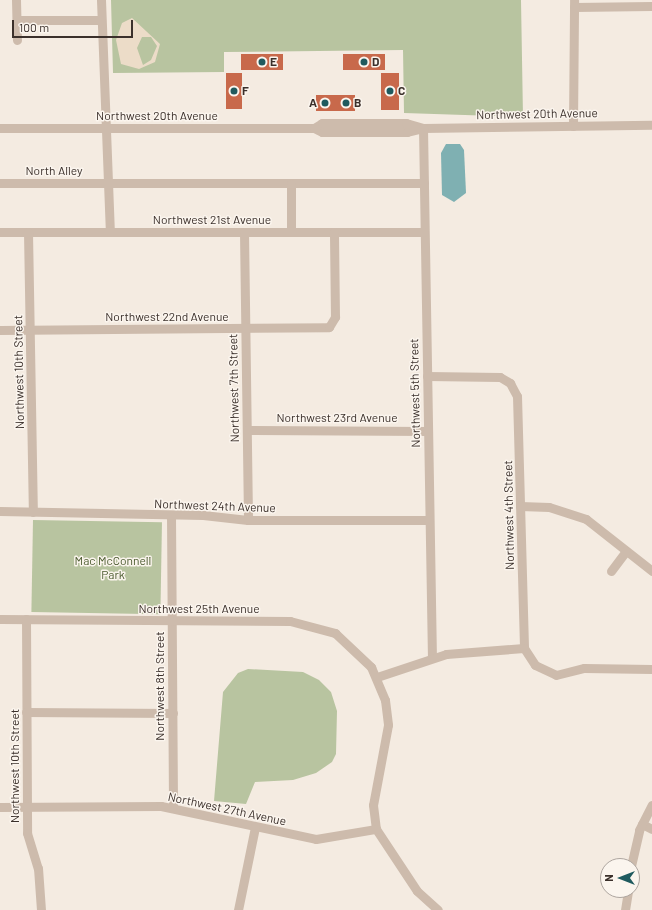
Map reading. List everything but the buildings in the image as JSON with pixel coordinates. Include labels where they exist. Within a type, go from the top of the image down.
[{"type":"street","points":[[16,0],[17,40]]},
{"type":"street","points":[[101,0],[110,232]]},
{"type":"street","points":[[573,126],[574,4],[652,6]]},
{"type":"street","points":[[17,20],[101,20]]},
{"type":"street","name":"Northwest 20th Avenue","points":[[0,128],[314,128],[322,123],[399,123],[423,128],[652,125]]},
{"type":"street","name":"Northwest 5th Street","points":[[423,128],[432,658]]},
{"type":"street","name":"North Alley","points":[[0,183],[424,183]]},
{"type":"street","points":[[291,184],[291,232]]},
{"type":"street","name":"Northwest 21st Avenue","points":[[0,232],[424,232]]},
{"type":"street","name":"Northwest 10th Street","points":[[28,232],[33,512]]},
{"type":"street","name":"Northwest 7th Street","points":[[244,232],[248,520]]},
{"type":"street","name":"Northwest 22nd Avenue","points":[[0,330],[325,329],[333,324],[334,232]]},
{"type":"street","name":"Northwest 4th Street","points":[[427,376],[494,375],[510,383],[519,404],[524,648]]},
{"type":"street","name":"Northwest 23rd Avenue","points":[[247,430],[428,430]]},
{"type":"street","points":[[520,506],[572,513],[652,571]]},
{"type":"street","name":"Northwest 24th Avenue","points":[[0,511],[171,516],[248,520],[429,520]]},
{"type":"street","name":"Northwest 8th Street","points":[[171,516],[173,808]]},
{"type":"street","points":[[611,571],[626,551]]},
{"type":"street","name":"Northwest 25th Avenue","points":[[0,619],[290,621],[318,626],[353,647],[378,677]]},
{"type":"street","name":"Northwest 10th Street","points":[[26,619],[27,833],[40,880],[41,910]]},
{"type":"street","points":[[438,910],[423,906],[376,829],[373,805],[388,725],[378,677],[432,658],[460,652],[524,648],[534,665],[556,675],[584,668],[652,669]]},
{"type":"street","points":[[26,712],[172,713]]},
{"type":"street","name":"Northwest 27th Avenue","points":[[0,807],[26,805],[173,808],[255,827],[325,840],[376,829]]},
{"type":"street","points":[[633,858],[642,824],[652,805]]},
{"type":"street","points":[[642,824],[652,830]]},
{"type":"street","points":[[238,910],[255,827]]},
{"type":"street","points":[[625,910],[627,898]]},
{"type":"green space","points":[[111,0],[521,0],[523,117],[404,113],[403,50],[224,52],[224,72],[113,73]]},
{"type":"green space","name":"Mac McConnell Park","points":[[33,520],[162,522],[160,614],[31,612]]},
{"type":"green space","points":[[248,669],[303,672],[319,680],[331,692],[337,711],[336,754],[332,762],[316,773],[293,780],[255,782],[246,804],[214,801],[223,692],[238,673]]},
{"type":"shaded area","points":[[132,18],[160,44],[155,62],[139,69],[121,64],[116,40],[122,23]],"holes":[[[142,37],[151,37],[157,46],[151,60],[143,65],[137,48]]]},
{"type":"water","points":[[446,144],[460,144],[464,150],[466,193],[454,202],[442,195],[441,153]]},
{"type":"place","name":"E","points":[[262,62]]},
{"type":"place","name":"D","points":[[364,62]]},
{"type":"place","name":"F","points":[[234,91]]},
{"type":"place","name":"C","points":[[390,91]]},
{"type":"place","name":"A","points":[[325,103]]},
{"type":"place","name":"B","points":[[346,103]]}]
